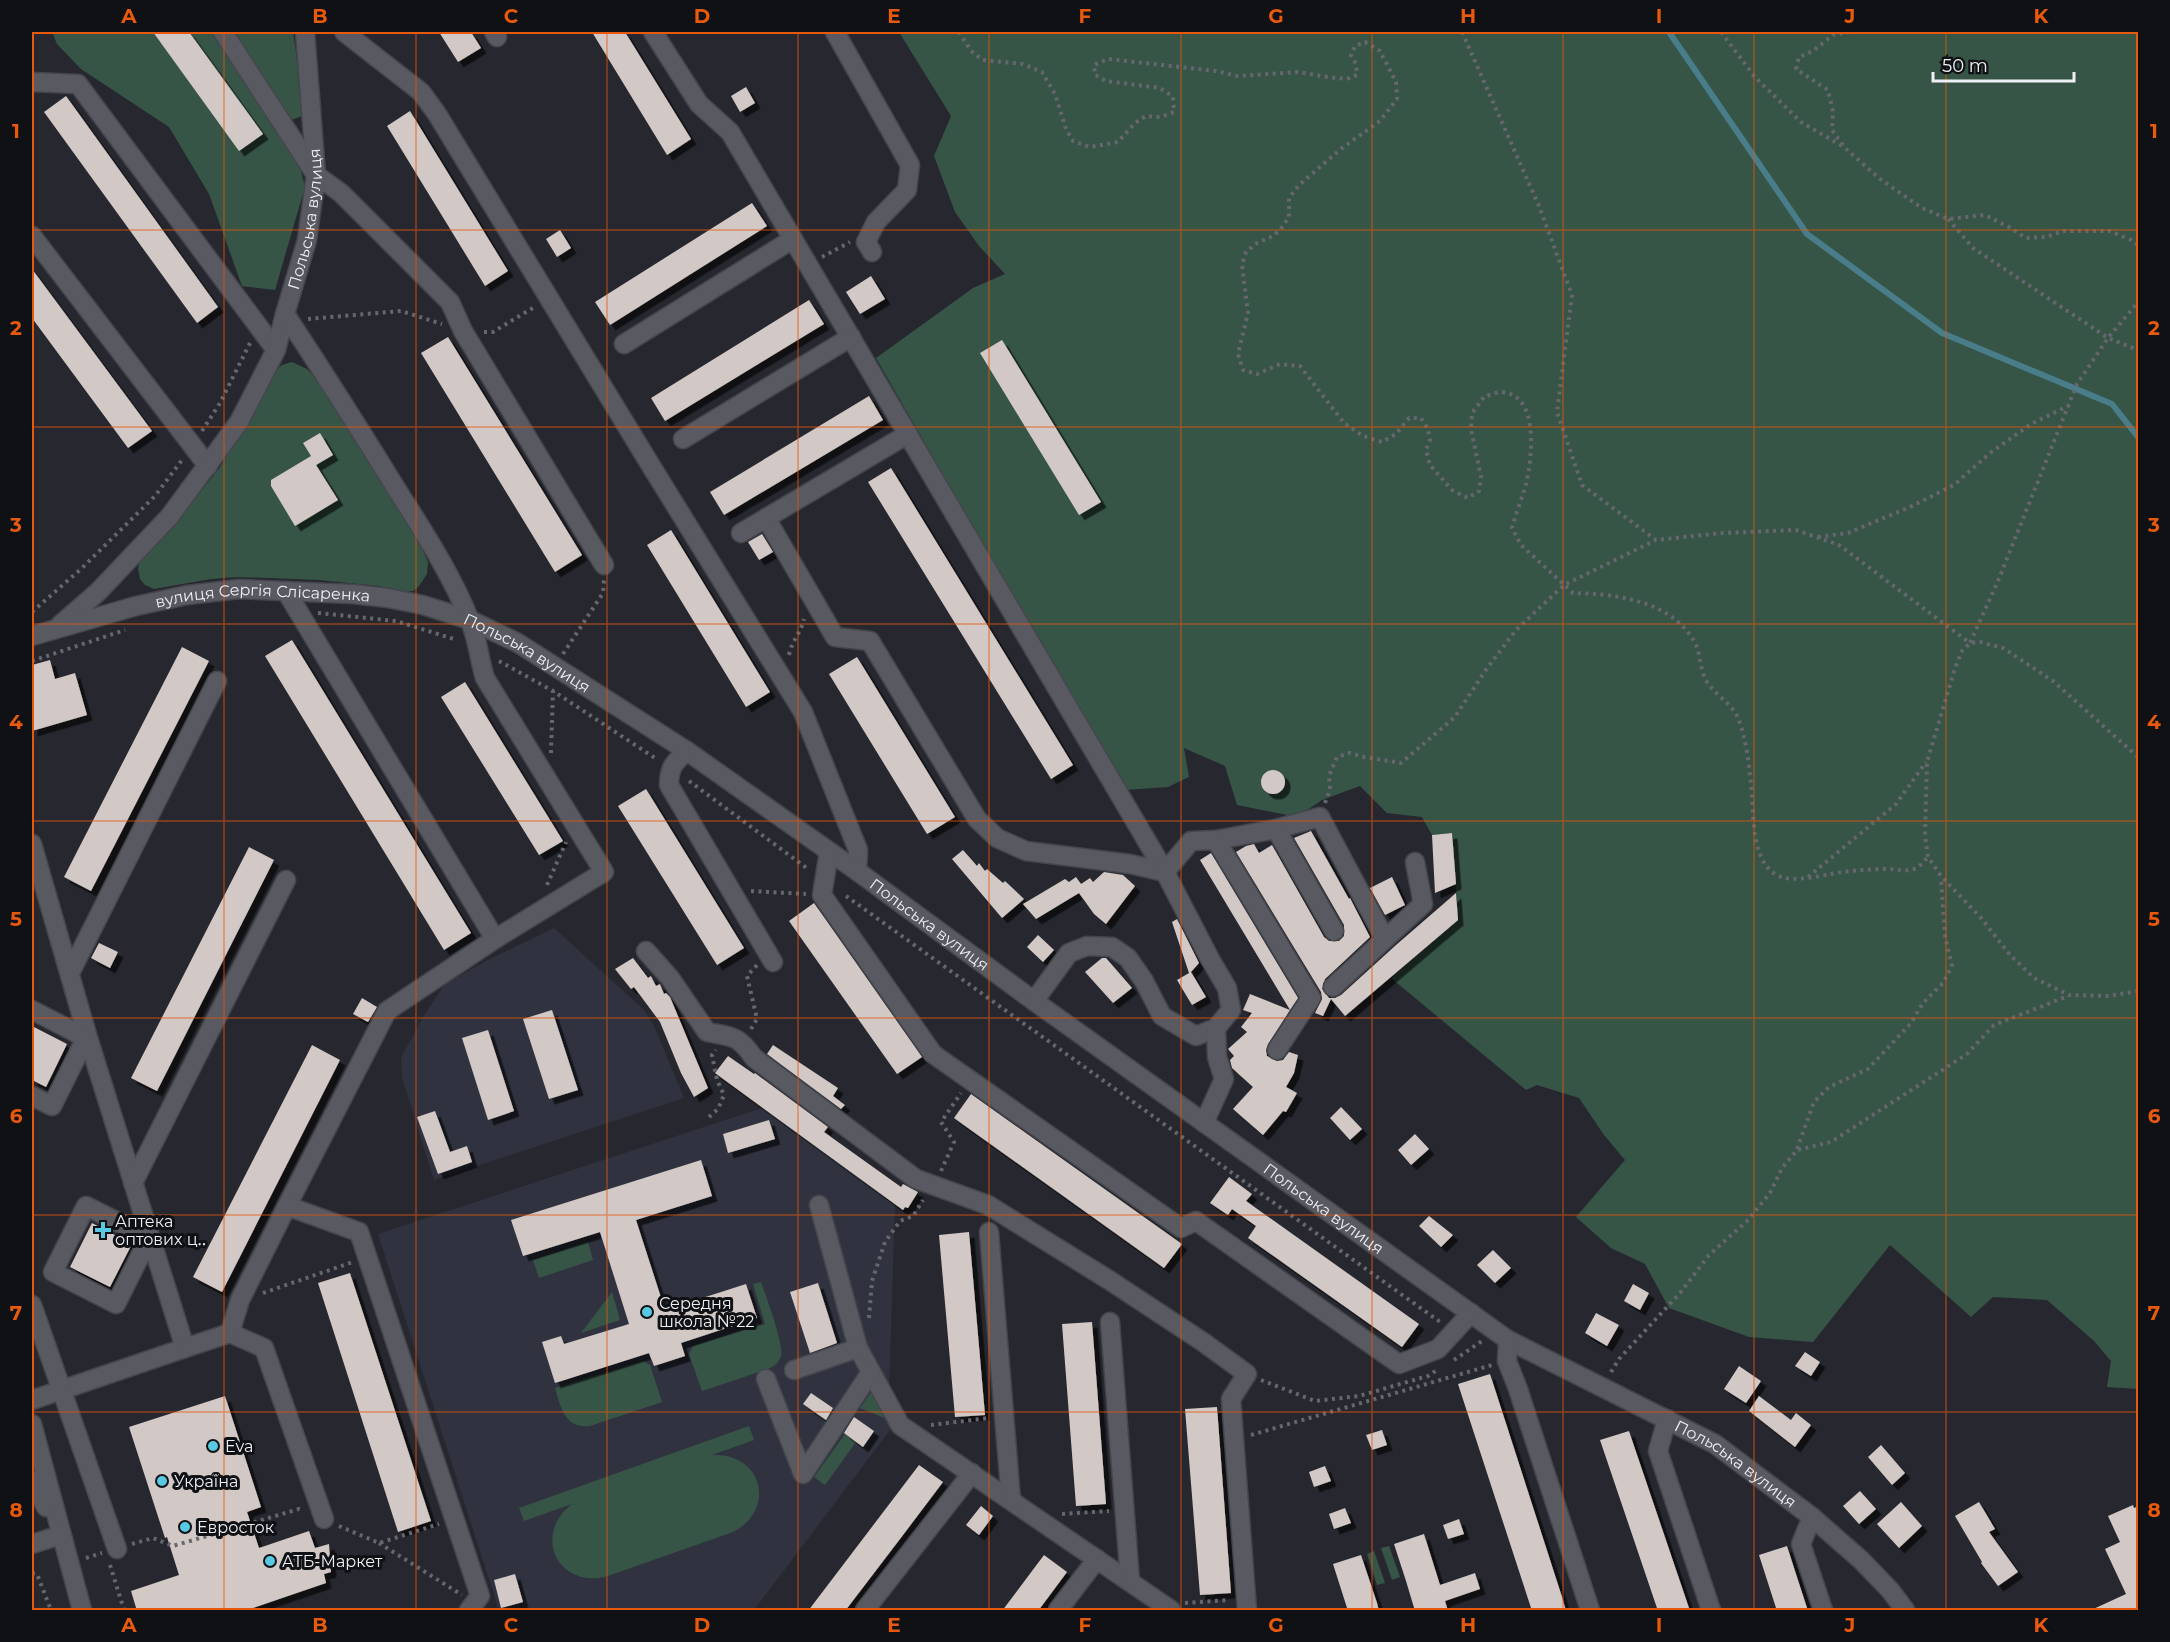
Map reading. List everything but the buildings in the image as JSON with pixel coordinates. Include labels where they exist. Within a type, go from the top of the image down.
[{"type":"street","points":[[223,32],[316,176],[341,193],[450,302],[462,331],[604,565]]},
{"type":"street","name":"Польська вулиця","points":[[305,32],[316,176],[307,240],[285,314],[334,387],[444,565],[470,620],[518,643],[687,751],[1508,1340],[1715,1444],[1812,1517],[1861,1560],[1890,1590],[1905,1611]]},
{"type":"street","points":[[344,32],[421,92],[437,114],[785,682],[803,712],[858,850],[857,871]]},
{"type":"street","points":[[653,32],[699,104],[730,132],[794,239],[1165,872],[1209,959],[1227,988],[1231,1010],[1216,1028],[1196,1036],[1162,1016],[1144,981],[1128,957],[1112,947],[1087,946],[1069,954],[1034,1001]]},
{"type":"street","points":[[835,32],[910,165],[907,190],[876,222],[866,242],[872,252]]},
{"type":"street","points":[[32,82],[78,84],[276,351]]},
{"type":"street","points":[[32,236],[207,466]]},
{"type":"street","points":[[624,344],[794,239]]},
{"type":"street","name":"вулиця Сергія Слісаренка","points":[[56,629],[98,592],[170,516],[239,422],[276,351],[285,314]]},
{"type":"street","points":[[683,439],[851,337]]},
{"type":"street","points":[[741,533],[908,434]]},
{"type":"street","points":[[766,518],[835,637],[870,641],[977,819],[997,838],[1026,851],[1130,864],[1165,872]]},
{"type":"street","name":"вулиця Сергія Слісаренка","points":[[32,636],[136,606],[187,595],[239,589],[353,594],[388,598],[423,605],[470,620]]},
{"type":"street","points":[[286,591],[495,939]]},
{"type":"street","points":[[230,1333],[240,1300],[387,1011],[495,939],[604,872],[485,678],[470,620]]},
{"type":"street","points":[[70,973],[217,681]]},
{"type":"street","points":[[687,751],[672,763],[669,785],[773,962]]},
{"type":"street","points":[[1165,872],[1191,841],[1216,840],[1276,829],[1320,817],[1385,939]]},
{"type":"street","points":[[1276,829],[1334,932]]},
{"type":"street","points":[[1216,840],[1311,998],[1277,1050]]},
{"type":"street","points":[[32,844],[87,1038],[185,1348]]},
{"type":"street","points":[[829,852],[823,888],[933,1054],[1181,1228],[1196,1221],[1399,1364],[1438,1349],[1471,1313]]},
{"type":"street","points":[[1333,987],[1423,904],[1415,861]]},
{"type":"street","points":[[133,1183],[286,880]]},
{"type":"street","points":[[646,951],[670,978],[707,1032],[733,1037],[743,1042],[754,1058],[916,1179],[988,1205],[1115,1283],[1247,1374],[1231,1399],[1247,1604]]},
{"type":"street","points":[[32,1010],[87,1038]]},
{"type":"street","points":[[1204,1123],[1224,1079],[1218,1057],[1216,1028]]},
{"type":"street","points":[[32,1096],[52,1106],[87,1038]]},
{"type":"street","points":[[819,1205],[857,1345],[900,1425],[1167,1608]]},
{"type":"street","points":[[86,1206],[150,1238],[116,1304],[53,1272],[86,1206]]},
{"type":"street","points":[[287,1206],[359,1232],[480,1596],[472,1607]]},
{"type":"street","points":[[989,1232],[1011,1500]]},
{"type":"street","points":[[32,1305],[111,1550]]},
{"type":"street","points":[[1110,1322],[1130,1581]]},
{"type":"street","points":[[32,1400],[230,1333],[264,1348],[324,1519]]},
{"type":"street","points":[[1508,1340],[1507,1361],[1522,1399],[1590,1611]]},
{"type":"street","points":[[794,1370],[857,1345]]},
{"type":"street","points":[[766,1379],[804,1474],[871,1372]]},
{"type":"street","points":[[1667,1419],[1658,1450],[1711,1611]]},
{"type":"street","points":[[32,1424],[82,1611]]},
{"type":"street","points":[[865,1611],[972,1473]]},
{"type":"street","points":[[32,1480],[61,1535]]},
{"type":"street","points":[[1812,1517],[1801,1544],[1823,1611]]},
{"type":"street","points":[[32,1544],[61,1535]]},
{"type":"street","points":[[1058,1611],[1097,1559]]},
{"type":"path","points":[[959,32],[971,51],[983,60],[1023,64],[1042,72],[1055,94],[1066,129],[1073,141],[1090,147],[1118,142],[1135,123],[1146,116],[1161,117],[1174,112],[1173,97],[1160,87],[1106,81],[1095,75],[1095,65],[1108,59],[1216,71],[1237,76],[1298,72],[1347,78],[1357,75],[1356,64],[1351,55],[1355,46],[1365,42],[1380,51],[1396,82],[1397,99],[1380,121],[1342,148],[1299,185],[1289,198],[1289,217],[1281,230],[1246,252],[1242,265],[1248,313],[1238,354],[1243,370],[1257,374],[1280,364],[1300,366],[1344,423],[1364,436],[1382,442],[1396,434],[1410,418],[1421,418],[1428,429],[1430,440],[1426,450],[1430,465],[1452,490],[1468,498],[1479,491],[1481,477],[1471,429],[1472,413],[1484,397],[1501,392],[1515,397],[1527,410],[1531,435],[1530,459],[1525,485],[1512,528],[1521,544],[1573,593],[1629,598],[1658,610],[1682,624],[1696,643],[1700,667],[1707,683],[1737,716],[1747,750],[1754,824],[1758,851],[1763,863],[1776,875],[1796,879],[1844,872],[1886,869],[1906,871],[1917,868],[1928,857]]},
{"type":"path","points":[[1462,32],[1539,206],[1572,295],[1557,412],[1582,485],[1656,540]]},
{"type":"path","points":[[1720,32],[1754,76],[1801,122],[1845,148],[1880,179],[1922,208],[1948,219],[1973,248],[2108,338],[2139,350]]},
{"type":"path","points":[[1845,148],[1832,130],[1833,112],[1828,90],[1796,69],[1799,57],[1814,51],[1833,35],[1850,32]]},
{"type":"path","points":[[1948,219],[1985,215],[2026,238],[2047,237],[2062,231],[2110,231],[2139,245]]},
{"type":"path","points":[[809,265],[851,242]]},
{"type":"path","points":[[285,314],[302,320],[401,311],[462,331],[493,332],[549,298]]},
{"type":"path","points":[[2069,995],[2034,978],[2010,955],[1981,918],[1941,876],[1928,857],[1925,836],[1927,762],[1955,668],[1962,651],[1970,643],[1998,580],[2077,384],[2108,338],[2139,302]]},
{"type":"path","points":[[32,612],[81,569],[155,496],[220,403],[258,326]]},
{"type":"path","points":[[1817,537],[1848,533],[1954,486],[1990,453],[2031,424],[2068,406]]},
{"type":"path","points":[[1320,817],[1330,789],[1329,776],[1337,757],[1350,753],[1364,758],[1401,763],[1455,717],[1485,671],[1516,630],[1564,585],[1656,540],[1722,533],[1796,530],[1839,545],[1970,643],[1980,642],[2003,648],[2053,681],[2139,757]]},
{"type":"path","points":[[550,784],[554,666],[575,638],[603,593]]},
{"type":"path","points":[[298,611],[396,621],[452,638],[553,691],[671,768],[823,888],[1454,1332]]},
{"type":"path","points":[[785,682],[792,642],[802,630],[806,613]]},
{"type":"path","points":[[32,661],[130,628]]},
{"type":"path","points":[[1808,877],[1896,804],[1927,762]]},
{"type":"path","points":[[533,916],[574,824]]},
{"type":"path","points":[[1602,1387],[1619,1359],[1680,1293],[1708,1255],[1747,1221],[1770,1193],[1782,1168],[1797,1150],[1814,1102],[1829,1087],[1868,1068],[1911,1023],[1923,1003],[1943,983],[1952,966],[1945,936],[1941,876]]},
{"type":"path","points":[[730,890],[823,888]]},
{"type":"path","points":[[1797,1150],[1831,1142],[1967,1054],[1994,1026],[2069,995],[2109,996],[2139,991]]},
{"type":"path","points":[[857,1345],[869,1318],[872,1281],[885,1242],[900,1221],[913,1216],[933,1185],[954,1142],[941,1122],[971,1080]]},
{"type":"path","points":[[240,1300],[368,1257]]},
{"type":"path","points":[[1448,1364],[1478,1345],[1493,1329]]},
{"type":"path","points":[[1235,1439],[1507,1361]]},
{"type":"path","points":[[1247,1374],[1315,1401],[1359,1396],[1428,1376],[1438,1370]]},
{"type":"path","points":[[906,1428],[1004,1416]]},
{"type":"path","points":[[153,1538],[173,1546],[300,1509],[379,1543],[472,1607]]},
{"type":"path","points":[[1033,1515],[1124,1510]]},
{"type":"path","points":[[379,1543],[454,1520]]},
{"type":"path","points":[[69,1563],[111,1550],[124,1611]]},
{"type":"path","points":[[32,1573],[37,1574],[51,1611]]},
{"type":"path","points":[[1167,1608],[1247,1604]]},
{"type":"shaded area","points":[[554,928],[644,1010],[654,1026],[684,1098],[434,1180],[402,1077],[401,1058],[423,1017],[445,984]]},
{"type":"shaded area","name":"Середня школа №22","points":[[762,1108],[895,1203],[889,1390],[890,1430],[754,1610],[499,1610],[378,1234]]},
{"type":"green space","points":[[52,32],[293,32],[305,115],[288,121],[305,187],[275,290],[242,286],[209,194],[169,127],[81,69],[57,44]]},
{"type":"green space","points":[[899,32],[2138,32],[2138,1389],[2107,1387],[2111,1361],[2094,1341],[2047,1300],[1993,1297],[1971,1317],[1890,1245],[1813,1342],[1749,1337],[1669,1308],[1645,1264],[1611,1248],[1576,1217],[1625,1160],[1604,1135],[1579,1098],[1537,1085],[1526,1090],[1391,978],[1458,920],[1452,833],[1432,835],[1422,817],[1387,813],[1360,786],[1322,800],[1297,817],[1237,805],[1225,766],[1184,748],[1189,777],[1168,787],[1124,790],[876,358],[973,288],[1005,274],[979,246],[955,212],[934,156],[951,116]]},
{"type":"green space","points":[[292,362],[307,369],[319,382],[421,546],[428,562],[427,574],[419,586],[413,591],[406,592],[379,586],[319,580],[238,577],[211,579],[154,589],[145,585],[140,579],[138,568],[140,560],[218,470],[253,414],[274,372],[282,365]]},
{"type":"green space","points":[[588,1242],[593,1260],[539,1278],[533,1260]]},
{"type":"green space","points":[[761,1282],[780,1341],[779,1361],[768,1369],[702,1391],[689,1354],[693,1346],[765,1324],[753,1284]]},
{"type":"green space","points":[[612,1292],[620,1320],[581,1333]]},
{"type":"green space","points":[[643,1361],[650,1365],[662,1402],[590,1426],[575,1424],[565,1416],[555,1388]]},
{"type":"green space","points":[[872,1391],[887,1419],[860,1408]]},
{"type":"green space","points":[[749,1426],[754,1440],[712,1455],[729,1456],[742,1462],[752,1472],[758,1483],[759,1496],[756,1509],[747,1522],[733,1532],[605,1577],[588,1578],[574,1574],[563,1566],[556,1556],[552,1543],[554,1529],[560,1516],[572,1504],[524,1521],[519,1508]]},
{"type":"green space","points":[[845,1434],[856,1442],[825,1485],[814,1477]]},
{"type":"green space","points":[[1389,1546],[1400,1577],[1392,1580],[1381,1548]]},
{"type":"green space","points":[[1374,1551],[1385,1583],[1377,1585],[1367,1554]]},
{"type":"waterway","points":[[1669,32],[1807,234],[1942,333],[2112,404],[2138,437]]},
{"type":"place","name":"Аптека оптових ц‥","points":[[103,1230]]},
{"type":"place","name":"Середня школа №22","points":[[647,1312]]},
{"type":"place","name":"Eva","points":[[213,1446]]},
{"type":"place","name":"Україна","points":[[162,1481]]},
{"type":"place","name":"Евросток","points":[[185,1527]]},
{"type":"place","name":"АТБ-Маркет","points":[[270,1561]]}]
